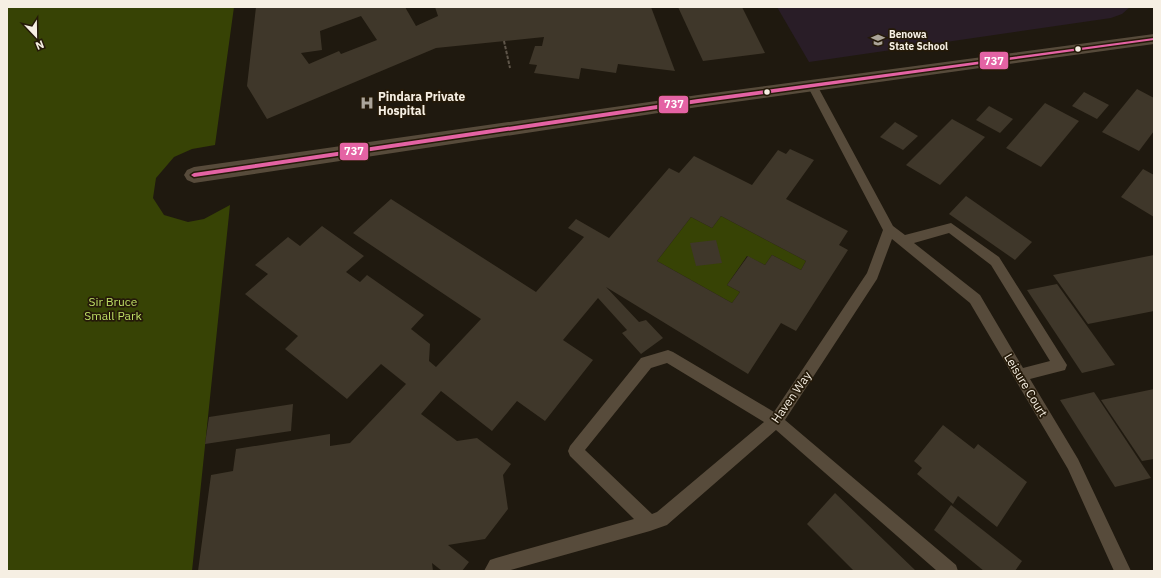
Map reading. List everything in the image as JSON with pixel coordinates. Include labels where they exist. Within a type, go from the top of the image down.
[{"type":"street","points":[[194,175],[698,101],[813,87],[1154,39]]},
{"type":"lane","points":[[813,87],[889,230]]},
{"type":"lane","points":[[903,241],[951,228],[995,261],[1060,365],[1020,375]]},
{"type":"lane","name":"Leisure Court","points":[[889,230],[975,299],[1074,464],[1123,571]]},
{"type":"lane","name":"Haven Way","points":[[492,571],[496,566],[661,519],[776,421],[872,275],[889,230]]},
{"type":"lane","points":[[650,523],[574,451],[646,363],[668,356],[776,421],[950,571]]},
{"type":"path","points":[[504,41],[510,68]]},
{"type":"shaded area","name":"Benowa State School","points":[[777,7],[1130,7],[1122,14],[1111,18],[809,62]]},
{"type":"green space","name":"Sir Bruce Small Park","points":[[7,7],[234,7],[215,145],[192,149],[174,157],[156,178],[153,198],[164,215],[188,222],[204,219],[230,205],[192,571],[7,571]]},
{"type":"green space","points":[[721,216],[806,261],[801,270],[772,255],[765,265],[747,256],[727,285],[740,292],[732,303],[657,261],[691,217],[712,228]]},
{"type":"building","points":[[256,7],[405,7],[416,26],[438,16],[435,7],[651,7],[675,71],[618,64],[616,73],[581,68],[579,79],[534,73],[537,65],[529,64],[535,46],[542,46],[544,37],[436,48],[267,119],[247,86]],"holes":[[[361,16],[377,40],[341,54],[339,51],[309,64],[301,53],[322,50],[320,31]]]},
{"type":"building","points":[[678,7],[742,7],[765,53],[703,61]]},
{"type":"building","points":[[1137,89],[1154,98],[1154,131],[1139,151],[1102,132]]},
{"type":"building","points":[[1084,92],[1109,105],[1097,119],[1072,106]]},
{"type":"building","points":[[1045,103],[1079,121],[1041,167],[1006,148]]},
{"type":"building","points":[[989,106],[1013,119],[1000,133],[976,120]]},
{"type":"building","points":[[952,119],[985,137],[940,185],[906,165]]},
{"type":"building","points":[[895,122],[918,136],[903,150],[880,137]]},
{"type":"building","points":[[790,149],[814,160],[786,199],[848,231],[839,245],[848,250],[796,331],[781,323],[748,374],[606,287],[639,322],[646,320],[663,338],[641,354],[622,333],[627,330],[598,298],[563,340],[593,360],[545,421],[517,401],[492,431],[441,391],[421,414],[457,441],[477,438],[511,464],[503,475],[508,509],[485,539],[448,545],[469,562],[462,571],[442,571],[432,563],[433,571],[198,571],[211,475],[233,471],[236,449],[330,434],[330,446],[350,443],[406,384],[381,364],[347,399],[285,349],[298,336],[245,294],[268,274],[255,265],[288,237],[300,246],[322,226],[364,256],[346,272],[360,282],[367,275],[424,315],[411,329],[430,344],[429,361],[436,367],[481,319],[353,233],[391,199],[536,292],[584,237],[568,228],[576,219],[609,238],[669,168],[679,173],[694,156],[752,185],[778,150],[786,154]],"holes":[[[721,216],[806,261],[801,270],[772,255],[765,265],[748,256],[727,285],[740,292],[732,303],[657,261],[691,217],[712,228]]]},
{"type":"building","points":[[1143,169],[1154,175],[1154,217],[1121,197]]},
{"type":"building","points":[[966,196],[1032,242],[1015,260],[949,214]]},
{"type":"building","points":[[716,240],[722,263],[696,266],[690,243]]},
{"type":"building","points":[[1154,255],[1154,311],[1088,324],[1053,275]]},
{"type":"building","points":[[1057,284],[1115,365],[1082,373],[1027,290]]},
{"type":"building","points":[[1154,389],[1154,459],[1142,461],[1101,400]]},
{"type":"building","points":[[1094,392],[1151,478],[1115,487],[1060,400]]},
{"type":"building","points":[[293,404],[291,431],[205,444],[209,417]]},
{"type":"building","points":[[943,425],[974,449],[978,444],[1027,482],[997,527],[958,496],[953,504],[917,474],[922,468],[914,461]]},
{"type":"building","points":[[835,493],[916,571],[854,571],[807,524]]},
{"type":"building","points":[[951,505],[1022,561],[1015,571],[984,571],[934,530]]},
{"type":"transit line","name":"737","points":[[194,175],[698,101],[1154,39]]},
{"type":"place","name":"Benowa State School","points":[[878,40]]},
{"type":"place","name":"Pindara Private Hospital","points":[[367,103]]}]
